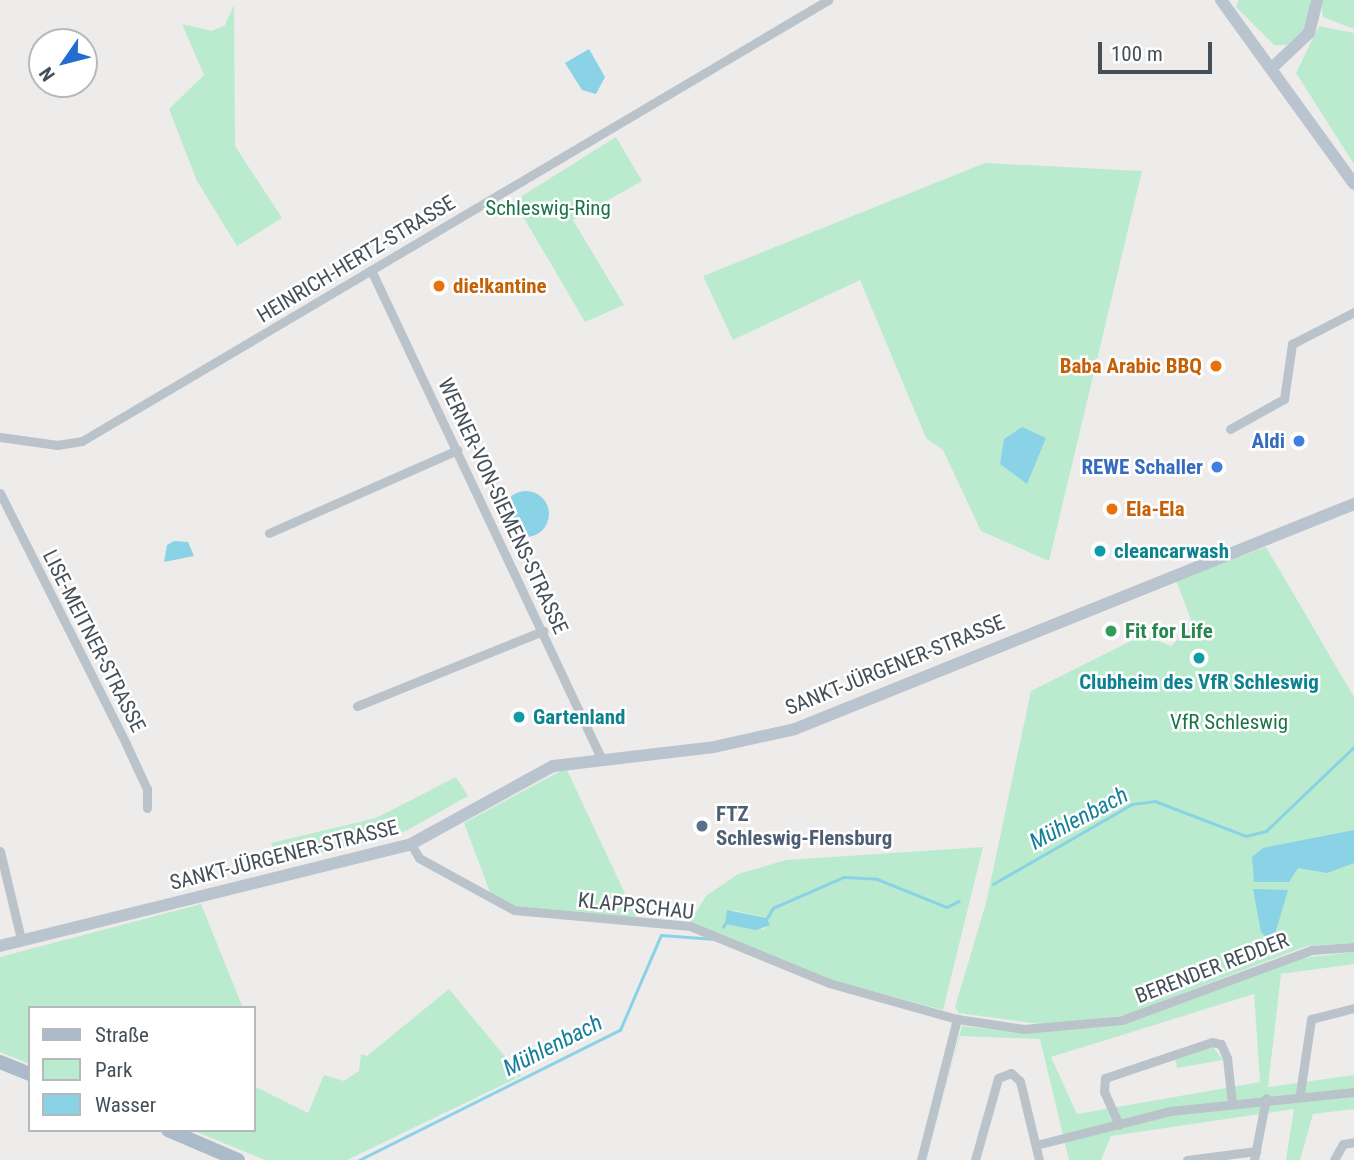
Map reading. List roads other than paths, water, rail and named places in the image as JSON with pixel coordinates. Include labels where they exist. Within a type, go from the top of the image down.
[{"type":"main road","points":[[0,1062],[28,1073]]},
{"type":"main road","points":[[173,1132],[239,1160]]},
{"type":"street","name":"HEINRICH-HERTZ-STRASSE","points":[[0,437],[57,445],[82,441],[828,0]]},
{"type":"street","points":[[1221,0],[1273,67],[1354,184]]},
{"type":"street","points":[[1273,67],[1309,33],[1317,0]]},
{"type":"street","name":"WERNER-VON-SIEMENS-STRASSE","points":[[371,270],[601,758]]},
{"type":"street","points":[[1230,429],[1284,399],[1293,344],[1354,312]]},
{"type":"street","points":[[268,533],[457,450]]},
{"type":"street","name":"LISE-MEITNER-STRASSE","points":[[0,493],[126,744],[147,789],[148,808]]},
{"type":"street","name":"SANKT-JÜRGENER-STRASSE","points":[[0,946],[411,844],[538,772],[601,758],[714,747],[795,729],[1354,504]]},
{"type":"street","points":[[357,706],[543,631]]},
{"type":"street","name":"KLAPPSCHAU","points":[[411,844],[419,858],[514,910],[690,926],[829,983],[952,1017]]},
{"type":"street","points":[[0,851],[21,939]]},
{"type":"street","name":"BERENDER REDDER","points":[[952,1017],[1024,1029],[1103,1023],[1180,1002],[1311,950],[1354,947]]},
{"type":"street","points":[[1300,1093],[1311,1019],[1354,1008]]},
{"type":"street","points":[[922,1160],[952,1017]]},
{"type":"street","points":[[1119,1125],[1104,1092],[1105,1078],[1212,1042],[1221,1044],[1227,1058],[1232,1103]]},
{"type":"street","points":[[975,1160],[1002,1074],[1020,1081],[1039,1160]]},
{"type":"street","points":[[1036,1145],[1119,1125],[1232,1103],[1300,1093],[1354,1092]]},
{"type":"street","points":[[1187,1160],[1255,1156],[1266,1098]]},
{"type":"street","points":[[1334,1160],[1343,1144],[1354,1142]]},
{"type":"water","points":[[589,49],[605,77],[596,94],[582,90],[565,63]]},
{"type":"water","points":[[1022,427],[1046,438],[1027,484],[1000,464],[1004,439]]},
{"type":"water","points":[[526,491],[542,498],[549,514],[542,530],[526,537],[510,530],[503,514],[510,498]]},
{"type":"water","points":[[174,541],[188,542],[194,556],[164,562],[167,545]]},
{"type":"water","points":[[1354,830],[1354,863],[1327,873],[1298,868],[1289,882],[1254,882],[1252,857],[1263,848]]},
{"type":"water","points":[[1253,889],[1288,890],[1272,944],[1261,932]]},
{"type":"water","points":[[727,910],[767,918],[770,925],[756,930],[725,924]]},
{"type":"waterway","name":"Mühlenbach","points":[[993,884],[1132,804],[1155,801],[1246,836],[1266,831],[1354,747]]},
{"type":"waterway","name":"Mühlenbach","points":[[767,918],[773,908],[844,877],[877,879],[947,907],[959,901]]},
{"type":"waterway","name":"Mühlenbach","points":[[359,1160],[620,1030],[661,935],[715,939]]},
{"type":"place","name":"die!kantine","points":[[439,286]]},
{"type":"place","name":"Baba Arabic BBQ","points":[[1216,366]]},
{"type":"place","name":"Aldi","points":[[1299,441]]},
{"type":"place","name":"REWE Schaller","points":[[1217,467]]},
{"type":"place","name":"Ela-Ela","points":[[1112,509]]},
{"type":"place","name":"cleancarwash","points":[[1100,551]]},
{"type":"place","name":"Fit for Life","points":[[1111,631]]},
{"type":"place","name":"Clubheim des VfR Schleswig","points":[[1199,658]]},
{"type":"place","name":"Gartenland","points":[[519,717]]},
{"type":"place","name":"FTZ Schleswig-Flensburg","points":[[702,826]]},
{"type":"park label","name":"Schleswig-Ring","points":[[548,208]]},
{"type":"park label","name":"VfR Schleswig","points":[[1229,722]]}]
